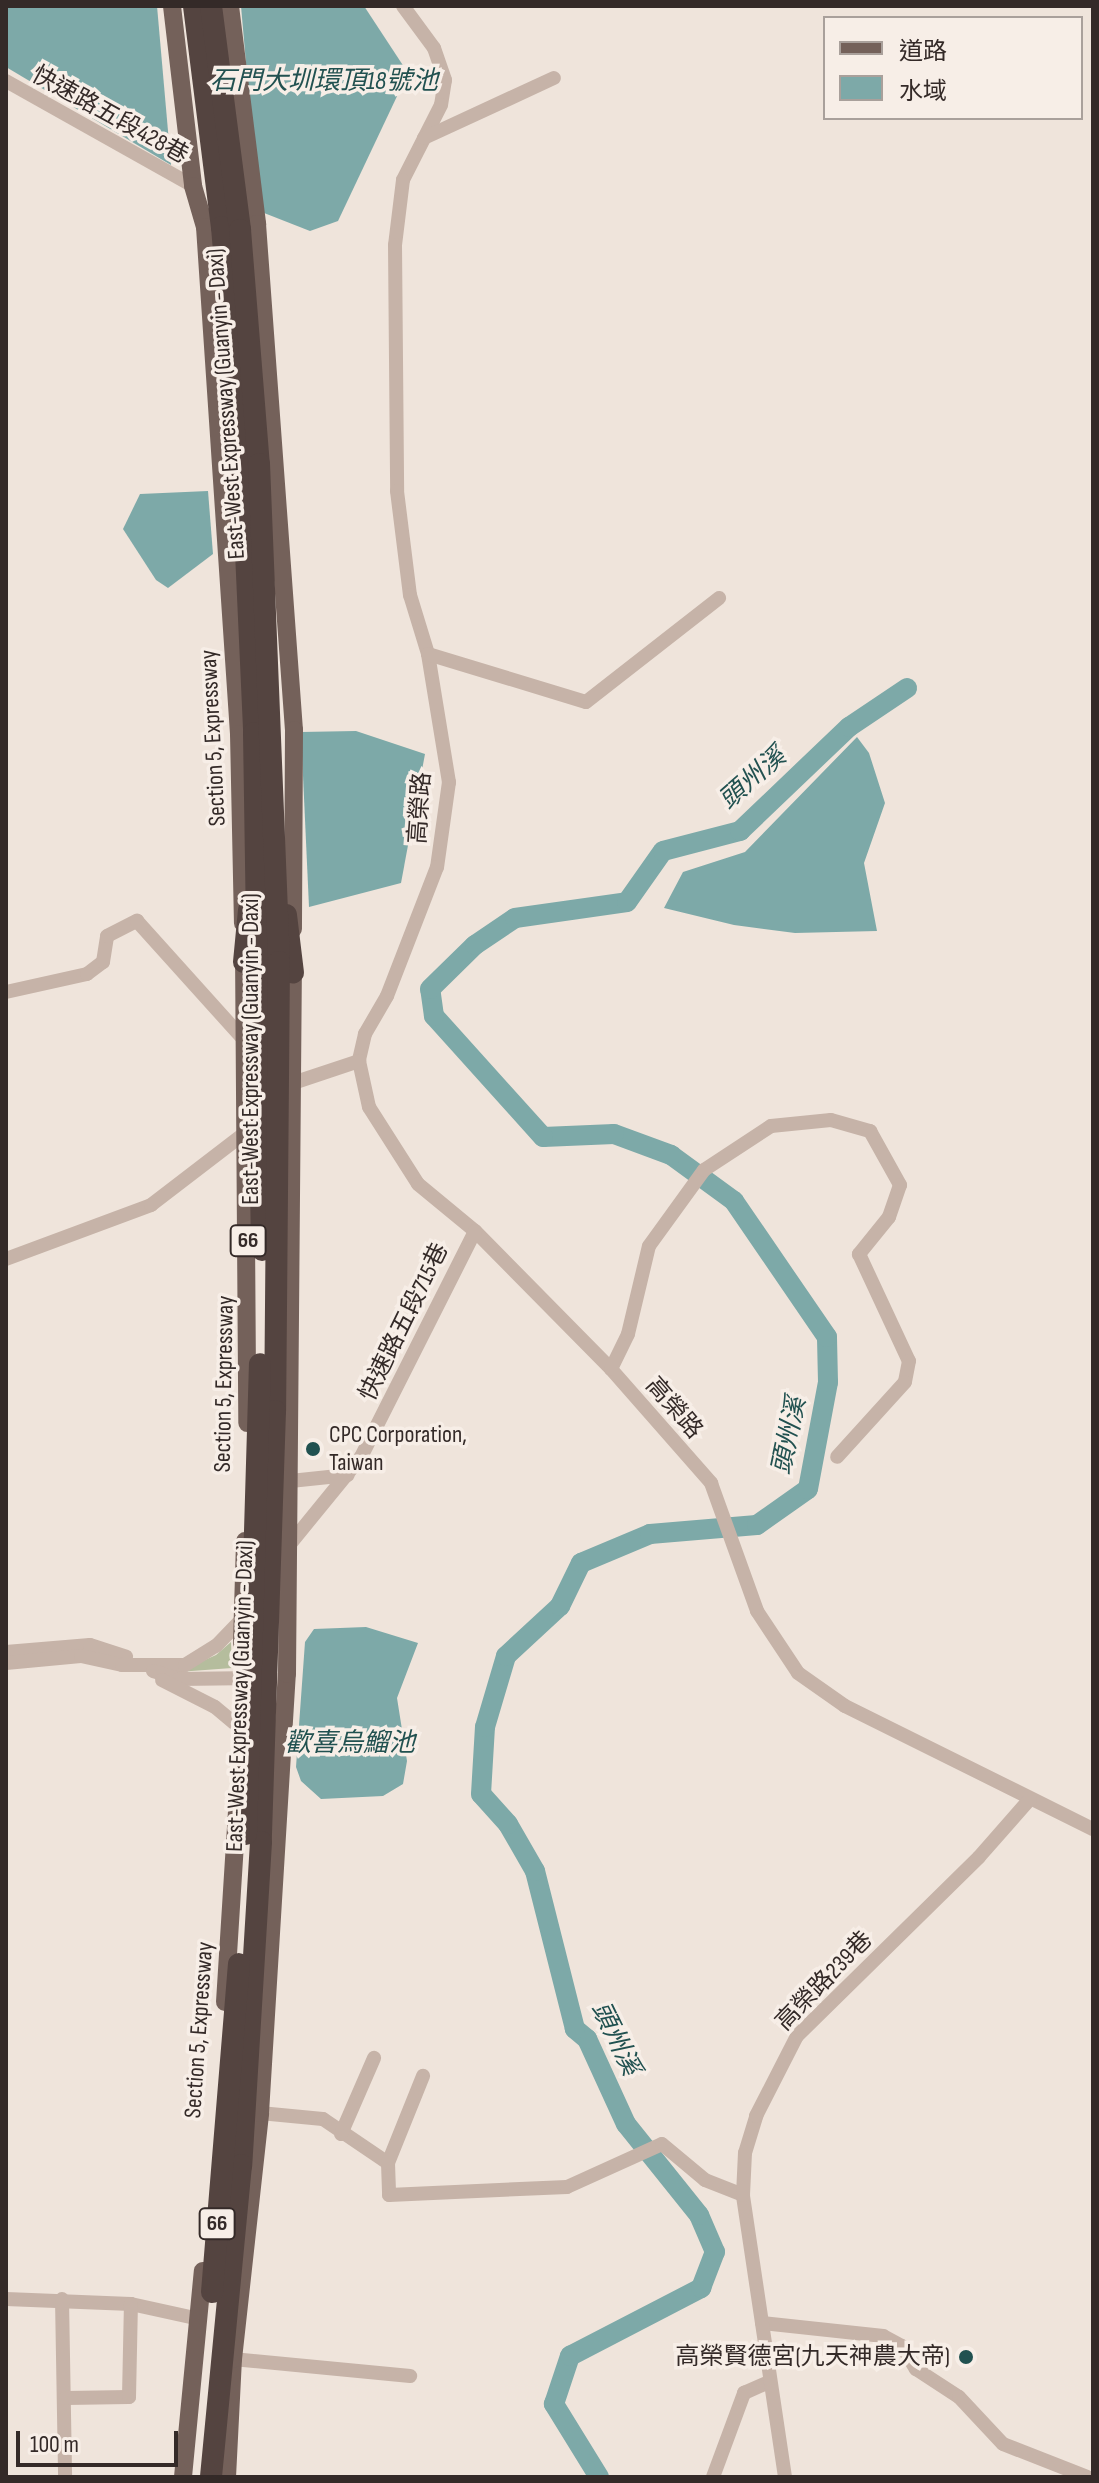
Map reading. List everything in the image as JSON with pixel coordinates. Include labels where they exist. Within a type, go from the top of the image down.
[{"type":"highway","name":"East-West Expressway (Guanyin - Daxi)","points":[[194,6],[222,227],[242,464],[255,837],[261,1304],[246,1840],[197,2477]]},
{"type":"highway","name":"East-West Expressway (Guanyin - Daxi)","points":[[211,6],[240,230],[250,355],[277,850],[275,1411],[261,1842],[241,2165],[211,2477]]},
{"type":"highway","points":[[244,962],[255,837]]},
{"type":"highway","points":[[277,850],[293,973]]},
{"type":"main road","name":"Section 5, Expressway","points":[[172,6],[193,186],[205,227],[237,703],[247,1044],[247,1485],[240,1728],[215,2162],[183,2477]]},
{"type":"main road","name":"66","points":[[227,2477],[233,2359],[260,2113],[287,1674],[294,730],[257,224],[230,6]]},
{"type":"street","name":"高榮路","points":[[403,6],[434,48],[445,80],[441,105],[403,180],[395,245],[396,475],[410,595],[428,654],[449,782],[437,867],[387,996],[365,1034],[359,1061],[369,1107],[418,1184],[475,1231],[611,1369],[713,1490],[769,1635],[818,1690],[1030,1799]]},
{"type":"street","points":[[424,138],[554,78]]},
{"type":"street","name":"快速路五段428巷","points":[[6,81],[193,186]]},
{"type":"street","points":[[428,654],[586,702],[719,598]]},
{"type":"street","points":[[6,992],[87,974],[103,962],[107,936],[137,921],[247,1044]]},
{"type":"street","points":[[293,1083],[359,1061]]},
{"type":"street","points":[[611,1369],[628,1334],[649,1246],[704,1170],[771,1126],[831,1120],[870,1131],[900,1185],[889,1217],[859,1254],[909,1361],[905,1382],[837,1457]]},
{"type":"street","points":[[6,1259],[151,1205],[246,1132]]},
{"type":"street","name":"快速路五段715巷","points":[[290,1544],[348,1475],[475,1231]]},
{"type":"street","points":[[247,1485],[348,1475]]},
{"type":"street","points":[[6,1663],[81,1656],[145,1666],[185,1665],[216,1646],[241,1620]]},
{"type":"street","points":[[6,1652],[90,1645],[179,1679],[242,1680],[287,1674]]},
{"type":"street","points":[[145,1666],[215,1707],[240,1728]]},
{"type":"street","points":[[1030,1799],[1093,1829]]},
{"type":"street","name":"高榮路239巷","points":[[785,2477],[743,2195],[745,2153],[756,2116],[797,2036],[979,1857],[1030,1799]]},
{"type":"street","points":[[341,2134],[374,2058]]},
{"type":"street","points":[[423,2076],[388,2163],[389,2195],[567,2187],[662,2144],[705,2180],[743,2195]]},
{"type":"street","points":[[260,2113],[323,2119],[388,2163]]},
{"type":"street","points":[[6,2299],[131,2304],[199,2319]]},
{"type":"street","points":[[62,2299],[65,2477]]},
{"type":"street","points":[[66,2398],[129,2397],[131,2304]]},
{"type":"street","points":[[762,2323],[883,2336],[902,2346],[916,2369],[959,2397],[1003,2444],[1087,2477]]},
{"type":"street","points":[[233,2359],[410,2376]]},
{"type":"street","points":[[713,2477],[744,2393],[769,2382]]},
{"type":"green space","points":[[231,1642],[232,1668],[178,1672],[216,1655]]},
{"type":"water","name":"石門大圳環頂18號池","points":[[6,6],[157,6],[171,165],[6,67]]},
{"type":"water","name":"石門大圳環頂18號池","points":[[241,6],[364,6],[408,73],[338,221],[310,231],[259,211]]},
{"type":"water","points":[[208,491],[213,554],[168,588],[156,580],[123,529],[140,494]]},
{"type":"water","points":[[356,731],[425,754],[401,883],[309,907],[301,732]]},
{"type":"water","points":[[857,737],[869,753],[885,803],[864,863],[877,931],[795,933],[734,925],[664,908],[683,872],[745,852]]},
{"type":"water","name":"歡喜烏鰡池","points":[[366,1627],[418,1643],[397,1698],[407,1761],[403,1784],[383,1796],[321,1799],[301,1781],[296,1767],[305,1642],[314,1629]]},
{"type":"waterway","name":"頭州溪","points":[[599,2477],[554,2404],[570,2356],[701,2288],[715,2252],[699,2215],[626,2124],[587,2039],[575,2029],[535,1871],[508,1824],[481,1794],[485,1727],[506,1656],[560,1606],[581,1563],[650,1534],[757,1525],[808,1489],[828,1382],[827,1337],[734,1201],[671,1155],[614,1134],[543,1137],[434,1016],[430,989],[475,945],[515,918],[627,902],[663,851],[740,831],[849,727],[907,688]]},
{"type":"place","name":"CPC Corporation, Taiwan","points":[[313,1449]]},
{"type":"place","name":"高榮賢德宮(九天神農大帝)","points":[[966,2357]]}]
